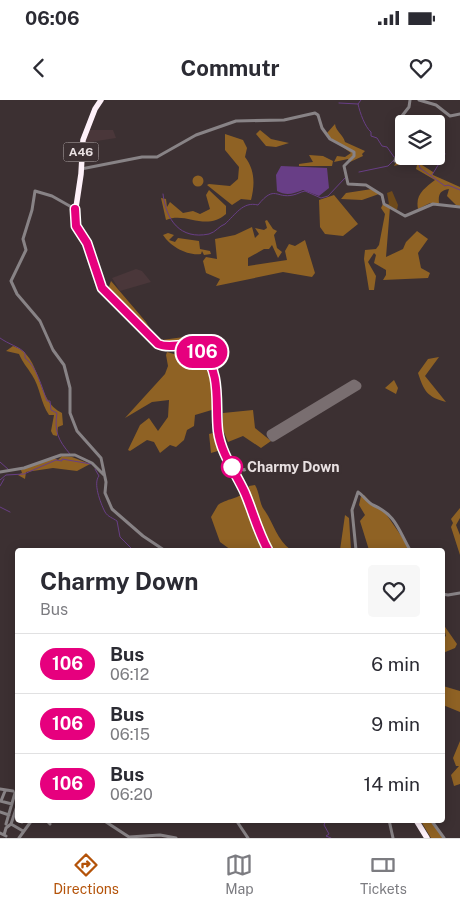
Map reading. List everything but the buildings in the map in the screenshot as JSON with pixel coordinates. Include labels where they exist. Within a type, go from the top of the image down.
[{"type":"highway","name":"A46","points":[[101,100],[84,135],[75,209],[76,226],[87,243],[98,281],[108,296],[158,344],[168,347],[188,344],[197,348],[205,356],[217,391],[220,439],[267,548]]},
{"type":"highway","points":[[419,823],[428,838]]},
{"type":"street","points":[[403,115],[409,107],[410,100]]},
{"type":"street","points":[[419,100],[436,105],[450,116],[460,114]]},
{"type":"street","points":[[81,169],[142,157],[157,157],[196,135],[236,120],[284,120],[315,113],[318,115],[322,128],[330,139],[354,152],[354,156],[344,166],[348,184],[372,188],[382,195],[384,204],[405,216],[433,204],[460,207]]},
{"type":"street","points":[[75,209],[37,190],[33,197],[23,239],[26,250],[11,281],[16,294],[40,321],[53,350],[64,363],[70,388],[69,409],[75,427],[100,456],[105,493],[112,509],[143,536],[161,548]]},
{"type":"street","points":[[0,472],[24,468],[61,455],[75,454],[92,462],[101,474],[104,475]]},
{"type":"street","points":[[232,466],[244,470],[252,466],[260,469],[269,467]]},
{"type":"street","points":[[356,548],[352,510],[358,492],[371,504],[386,511],[398,526],[409,548]]},
{"type":"street","points":[[445,594],[460,593]]},
{"type":"street","points":[[0,789],[14,792],[8,815],[6,835]]},
{"type":"street","points":[[4,790],[1,801],[12,804]]},
{"type":"street","points":[[0,812],[8,815]]},
{"type":"street","points":[[8,824],[15,817]]},
{"type":"street","points":[[19,838],[30,823]]},
{"type":"street","points":[[108,823],[129,837],[160,835],[176,838]]},
{"type":"street","points":[[238,823],[248,838]]},
{"type":"street","points":[[389,823],[393,838]]},
{"type":"street","points":[[433,823],[444,838]]},
{"type":"street","points":[[8,824],[23,831]]},
{"type":"shaded area","points":[[335,124],[345,142],[365,151],[362,154],[363,156],[350,162],[348,159],[334,162],[337,156],[345,157],[351,153],[330,138],[327,133]]},
{"type":"shaded area","points":[[88,130],[113,130],[116,138],[84,143]]},
{"type":"shaded area","points":[[260,130],[271,139],[289,143],[276,147],[266,146],[256,134]]},
{"type":"shaded area","points":[[225,134],[243,140],[247,148],[245,157],[251,167],[253,177],[251,200],[241,199],[232,205],[207,185],[230,186],[238,179],[239,167],[225,150]]},
{"type":"shaded area","points":[[309,155],[323,156],[333,161],[332,166],[299,166],[299,164],[313,162]]},
{"type":"shaded area","points":[[417,165],[422,165],[433,172],[433,175],[460,187],[460,206],[456,205],[447,196],[449,189],[440,193],[439,203],[430,203],[418,209],[419,195],[435,180],[416,169]]},
{"type":"shaded area","points":[[281,166],[327,168],[329,188],[319,196],[303,190],[290,194],[280,193],[277,191],[276,175]]},
{"type":"shaded area","points":[[198,175],[204,181],[198,187],[192,181]]},
{"type":"shaded area","points":[[372,189],[379,194],[362,200],[341,199],[346,193]]},
{"type":"shaded area","points":[[209,190],[226,206],[226,214],[211,221],[181,218],[166,220],[161,198],[166,199],[167,207],[170,202],[183,213],[193,211],[200,214],[210,209],[206,195]]},
{"type":"shaded area","points":[[392,191],[398,205],[397,210],[385,204],[389,204],[387,193]]},
{"type":"shaded area","points":[[334,195],[358,224],[343,236],[325,234],[320,227],[319,200]]},
{"type":"shaded area","points":[[383,204],[390,207],[386,257],[403,249],[406,242],[417,231],[428,239],[418,253],[421,268],[430,273],[428,278],[383,280],[386,270],[374,263],[376,255],[374,253],[368,262],[376,276],[374,290],[369,290],[364,259],[365,250],[376,249],[379,245],[385,214],[381,208]]},
{"type":"shaded area","points":[[267,220],[273,229],[277,231],[274,235],[277,248],[282,252],[278,258],[272,245],[269,249],[264,249],[248,258],[248,266],[287,260],[285,251],[289,244],[295,246],[305,240],[315,273],[312,277],[283,272],[216,286],[220,279],[206,273],[203,261],[206,257],[217,259],[215,239],[235,235],[252,227],[255,238],[259,234],[255,228],[264,230],[267,228],[265,221]]},
{"type":"shaded area","points":[[168,233],[174,235],[169,240],[175,242],[178,238],[199,241],[200,249],[210,251],[211,254],[204,255],[202,251],[201,254],[185,252],[170,243],[163,235]]},
{"type":"shaded area","points":[[136,269],[142,271],[151,282],[120,291],[112,278]]},
{"type":"shaded area","points":[[111,281],[146,322],[154,335],[162,340],[184,337],[196,342],[181,341],[163,345],[107,292]]},
{"type":"shaded area","points":[[13,346],[23,351],[30,359],[47,399],[53,407],[62,413],[63,425],[58,427],[57,436],[53,435],[51,431],[54,415],[49,415],[46,411],[32,375],[19,354],[6,351]]},
{"type":"shaded area","points":[[180,351],[196,351],[207,362],[213,377],[215,409],[195,415],[194,426],[187,430],[184,440],[176,447],[170,445],[160,453],[154,442],[147,440],[130,451],[128,450],[140,425],[149,418],[158,431],[168,417],[169,400],[152,402],[125,418],[165,374],[168,366],[167,352],[174,354]]},
{"type":"shaded area","points":[[439,357],[425,376],[446,402],[434,398],[427,392],[418,373],[428,359]]},
{"type":"shaded area","points":[[394,380],[398,388],[396,394],[385,388]]},
{"type":"shaded area","points":[[253,410],[255,428],[271,441],[261,448],[243,436],[228,442],[223,430],[223,413]]},
{"type":"shaded area","points":[[217,432],[221,450],[211,453],[209,434]]},
{"type":"shaded area","points":[[62,456],[72,457],[90,464],[77,471],[53,468],[26,472],[25,479],[18,475],[22,473],[21,470],[54,458],[58,460]]},
{"type":"shaded area","points":[[255,485],[263,508],[279,537],[288,548],[228,548],[220,542],[211,517],[218,505],[243,494],[249,486]]},
{"type":"shaded area","points":[[364,495],[372,504],[384,511],[410,548],[368,548],[360,521],[365,515],[359,505],[361,496]]},
{"type":"shaded area","points":[[460,508],[460,518],[456,525],[460,535],[460,555],[451,527],[453,523],[451,519]]},
{"type":"shaded area","points":[[345,515],[349,518],[351,548],[340,548]]},
{"type":"shaded area","points":[[445,627],[457,644],[455,648],[445,652],[445,637]]},
{"type":"shaded area","points":[[445,687],[460,691],[460,712],[445,706]]},
{"type":"shaded area","points":[[460,741],[460,784],[454,786],[451,775],[459,766],[456,766],[453,758]]},
{"type":"shaded area","points":[[422,823],[432,823],[443,838],[431,838]]},
{"type":"waterway","points":[[361,100],[358,104],[359,108],[371,132],[371,136],[377,138],[382,146],[387,147],[394,157]]},
{"type":"waterway","points":[[339,103],[358,104]]},
{"type":"waterway","points":[[359,172],[388,166],[394,160]]},
{"type":"waterway","points":[[419,165],[420,168],[445,186],[448,185],[460,190]]},
{"type":"waterway","points":[[432,175],[438,165]]},
{"type":"waterway","points":[[163,194],[167,212],[176,226],[182,231],[199,235],[214,232],[244,207],[253,204],[258,205],[268,195],[287,196],[305,191],[321,198],[328,196],[345,178]]},
{"type":"waterway","points":[[0,338],[25,353],[25,358],[35,371],[47,401],[50,401],[51,410],[57,413],[56,425],[58,435],[70,454]]},
{"type":"waterway","points":[[0,480],[6,475],[24,474],[56,460],[62,461],[62,459],[91,464]]},
{"type":"waterway","points":[[0,462],[9,470]]},
{"type":"waterway","points":[[95,469],[99,476],[97,488],[103,508],[108,515],[117,521],[120,537],[131,548]]},
{"type":"waterway","points":[[0,486],[4,479]]},
{"type":"waterway","points":[[0,507],[10,512]]},
{"type":"waterway","points":[[325,823],[329,834],[326,836],[331,838]]},
{"type":"runway","points":[[354,384],[357,386],[273,437],[271,434],[354,384]]},
{"type":"bus line","name":"106","points":[[75,209],[76,226],[87,243],[98,281],[108,296],[129,314],[149,338],[158,344],[165,347],[179,344],[190,345],[200,350],[207,359],[217,391],[218,430],[222,447],[245,494],[258,530],[267,548]]},
{"type":"place","name":"Charmy Down","points":[[232,467]]}]
